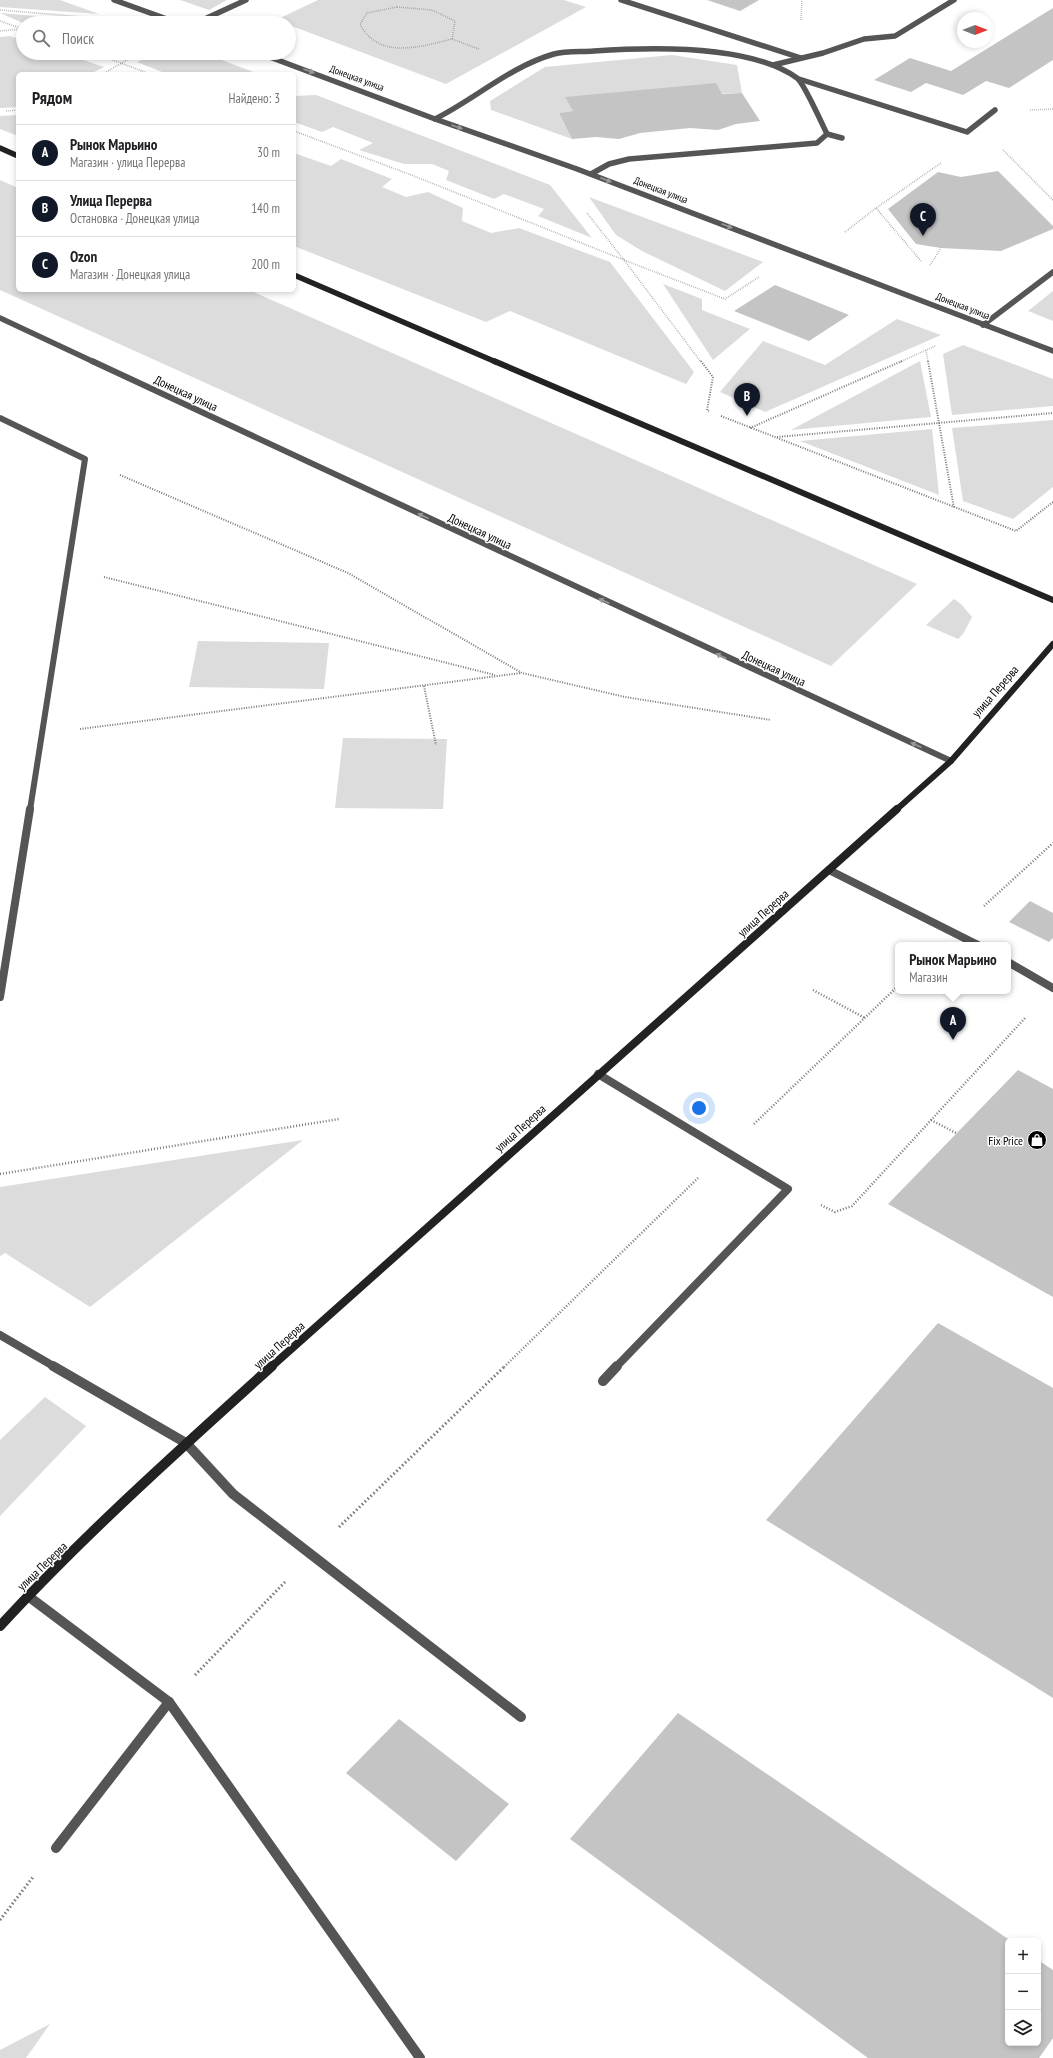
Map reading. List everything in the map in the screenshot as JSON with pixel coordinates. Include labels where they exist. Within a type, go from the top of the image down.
[{"type":"main road","points":[[0,148],[16,155]]},
{"type":"main road","points":[[296,276],[1053,600]]},
{"type":"main road","name":"улица Перерва","points":[[0,1626],[28,1596],[186,1443],[598,1074],[951,761],[1019,681],[1053,644]]},
{"type":"street","points":[[114,0],[159,16]]},
{"type":"street","points":[[211,16],[246,0]]},
{"type":"street","points":[[621,0],[801,58]]},
{"type":"street","points":[[773,66],[823,53],[864,39],[895,36],[954,0]]},
{"type":"street","points":[[436,119],[458,108],[522,67],[555,54],[628,49],[714,51],[773,66],[799,79],[967,132],[995,110]]},
{"type":"street","name":"Донецкая улица","points":[[278,60],[436,119],[591,174],[1053,351]]},
{"type":"street","points":[[799,79],[827,134],[842,138]]},
{"type":"street","points":[[591,174],[609,164],[629,159],[817,143],[827,134]]},
{"type":"street","points":[[984,325],[1053,272]]},
{"type":"street","name":"Донецкая улица","points":[[0,318],[951,761]]},
{"type":"street","points":[[0,418],[85,459],[0,996]]},
{"type":"street","points":[[829,870],[972,942]]},
{"type":"street","points":[[1011,964],[1053,988]]},
{"type":"street","points":[[598,1074],[788,1189],[603,1381]]},
{"type":"street","points":[[0,1335],[186,1443],[233,1494],[521,1717]]},
{"type":"street","points":[[28,1596],[169,1702],[420,2058]]},
{"type":"street","points":[[56,1848],[169,1702]]},
{"type":"path","points":[[452,39],[455,21],[432,10],[397,7],[368,13],[360,24],[368,38],[383,45],[408,49],[452,39],[522,67]]},
{"type":"path","points":[[0,10],[63,16]]},
{"type":"path","points":[[0,21],[16,26]]},
{"type":"path","points":[[0,31],[16,29]]},
{"type":"path","points":[[116,60],[145,72]]},
{"type":"path","points":[[106,72],[126,60]]},
{"type":"path","points":[[0,112],[16,110]]},
{"type":"path","points":[[296,132],[414,176],[624,260],[713,377],[707,410],[1016,531],[1053,502]]},
{"type":"path","points":[[967,132],[1002,148],[1053,200]]},
{"type":"path","points":[[842,235],[876,208],[978,138]]},
{"type":"path","points":[[876,208],[923,264]]},
{"type":"path","points":[[750,428],[984,325]]},
{"type":"path","points":[[926,350],[940,422],[954,508]]},
{"type":"path","points":[[775,437],[1053,413]]},
{"type":"path","points":[[85,459],[348,573],[522,672],[625,697],[774,720]]},
{"type":"path","points":[[67,568],[497,676]]},
{"type":"path","points":[[41,733],[424,686],[522,672]]},
{"type":"path","points":[[424,686],[436,745]]},
{"type":"path","points":[[954,932],[1053,843]]},
{"type":"path","points":[[788,1189],[835,1212],[852,1206],[1053,988]]},
{"type":"path","points":[[169,1702],[311,1555],[725,1152],[895,989]]},
{"type":"path","points":[[813,990],[865,1018]]},
{"type":"path","points":[[0,1174],[339,1119]]},
{"type":"path","points":[[931,1120],[956,1133]]},
{"type":"path","points":[[0,1920],[56,1848]]},
{"type":"shaded area","points":[[0,0],[60,0],[99,14],[0,7]]},
{"type":"shaded area","points":[[180,0],[227,0],[209,10]]},
{"type":"shaded area","points":[[318,0],[564,0],[586,7],[446,84],[296,28],[296,16],[284,16]]},
{"type":"shaded area","points":[[0,13],[36,16],[16,16],[16,20]]},
{"type":"shaded area","points":[[10,36],[16,38],[16,60],[83,60],[104,67],[94,72],[16,72],[16,107],[0,108],[0,37]]},
{"type":"shaded area","points":[[672,55],[737,65],[742,93],[566,98],[573,111],[559,113],[572,139],[491,110],[490,101],[545,67]]},
{"type":"shaded area","points":[[142,60],[222,60],[254,72],[162,72],[137,62]]},
{"type":"shaded area","points":[[316,95],[550,185],[592,238],[538,216],[544,209],[504,194],[494,199],[446,180],[449,171],[432,164],[404,164],[359,150],[373,143],[333,127],[322,132],[296,123],[296,96]]},
{"type":"shaded area","points":[[16,115],[16,135],[0,129],[0,116]]},
{"type":"shaded area","points":[[296,154],[331,166],[341,159],[392,179],[382,187],[406,197],[428,192],[463,208],[462,221],[491,233],[519,228],[610,262],[694,372],[686,384],[510,311],[486,322],[296,247]]},
{"type":"shaded area","points":[[0,180],[16,187],[16,292],[254,292],[917,584],[831,666],[0,290]]},
{"type":"shaded area","points":[[589,197],[763,262],[725,291],[642,251],[616,235]]},
{"type":"shaded area","points":[[663,284],[702,299],[702,310],[750,329],[713,360]]},
{"type":"shaded area","points":[[1053,291],[1053,321],[1028,311]]},
{"type":"shaded area","points":[[897,319],[941,335],[765,412],[720,392],[763,341],[825,365]]},
{"type":"shaded area","points":[[963,345],[1053,379],[1053,406],[952,415],[943,354]]},
{"type":"shaded area","points":[[920,361],[931,417],[791,430]]},
{"type":"shaded area","points":[[1053,420],[1053,487],[1013,519],[963,501],[952,428]]},
{"type":"shaded area","points":[[932,429],[939,495],[800,441]]},
{"type":"shaded area","points":[[954,599],[961,604],[972,617],[963,634],[958,639],[926,625]]},
{"type":"shaded area","points":[[198,641],[329,643],[324,689],[189,687]]},
{"type":"shaded area","points":[[343,738],[447,739],[443,809],[335,808]]},
{"type":"shaded area","points":[[303,1140],[90,1307],[5,1253],[0,1256],[0,1187]]},
{"type":"shaded area","points":[[45,1397],[86,1426],[0,1516],[0,1440]]},
{"type":"shaded area","points":[[50,2024],[26,2058],[0,2058],[0,2050]]},
{"type":"building","points":[[707,0],[759,0],[740,11]]},
{"type":"building","points":[[1053,8],[1053,60],[1009,88],[986,81],[963,95],[926,83],[911,92],[874,80],[910,58],[951,71],[988,48],[993,48],[993,45]]},
{"type":"building","points":[[716,83],[722,94],[742,93],[760,121],[736,124],[718,130],[690,128],[640,133],[619,139],[596,137],[572,139],[559,113],[573,111],[565,97]]},
{"type":"building","points":[[998,171],[1053,226],[1053,229],[1001,251],[941,248],[916,244],[888,209],[938,172],[961,177]]},
{"type":"building","points":[[775,285],[849,315],[809,341],[734,311]]},
{"type":"building","points":[[1030,901],[1053,913],[1053,938],[1049,942],[1009,922]]},
{"type":"building","points":[[1018,1070],[1053,1089],[1053,1297],[888,1204]]},
{"type":"building","points":[[938,1323],[1053,1388],[1053,1698],[766,1520]]},
{"type":"building","points":[[678,1713],[1007,1938],[1005,1938],[1005,2046],[1041,2046],[1041,1962],[1053,1970],[1053,2038],[1039,2058],[868,2058],[570,1839]]},
{"type":"building","points":[[399,1719],[509,1804],[456,1861],[346,1773]]},
{"type":"place","name":"Ozon","points":[[923,236]]},
{"type":"place","name":"Улица Перерва","points":[[747,416]]},
{"type":"place","name":"Рынок Марьино","points":[[953,1040]]},
{"type":"place","name":"Fix Price","points":[[1037,1140]]}]
